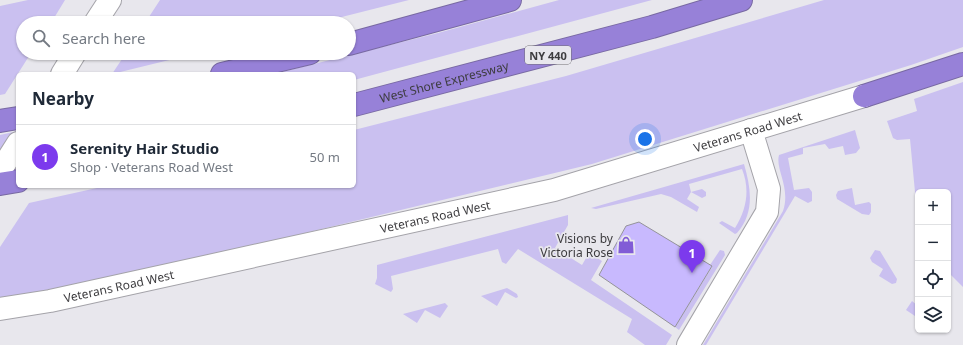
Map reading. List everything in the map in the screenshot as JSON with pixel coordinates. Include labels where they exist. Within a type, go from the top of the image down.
[{"type":"highway","points":[[356,42],[510,0]]},
{"type":"highway","name":"West Shore Expressway","points":[[356,104],[645,29],[741,0]]},
{"type":"highway","points":[[230,72],[281,60]]},
{"type":"highway","points":[[864,96],[963,64]]},
{"type":"highway","points":[[0,121],[16,118]]},
{"type":"highway","points":[[0,184],[16,181]]},
{"type":"street","points":[[63,72],[71,60]]},
{"type":"street","name":"Veterans Road West","points":[[0,309],[72,296],[554,190],[864,96]]},
{"type":"street","points":[[688,345],[768,212],[769,189],[751,130]]},
{"type":"street","points":[[0,171],[16,146]]},
{"type":"shaded area","points":[[28,0],[65,0],[55,16],[16,16],[16,60],[27,60],[19,72],[16,72],[16,77],[5,94],[0,95],[0,6]]},
{"type":"shaded area","points":[[160,0],[409,0],[346,16],[150,16]]},
{"type":"shaded area","points":[[559,0],[652,0],[356,79],[356,72],[282,72],[330,60],[356,60],[356,54]]},
{"type":"shaded area","points":[[824,0],[963,0],[963,47],[911,65],[592,164],[188,261],[0,302],[0,247],[29,203],[97,188],[356,188],[356,129],[566,76]]},
{"type":"shaded area","points":[[121,60],[169,60],[120,72],[113,72]]},
{"type":"shaded area","points":[[963,82],[963,287],[951,275],[951,189],[915,189],[915,192],[910,139],[897,140],[893,138],[887,121],[917,111],[914,99]]},
{"type":"shaded area","points":[[855,130],[860,148],[856,153],[845,155],[843,146],[829,149],[825,144],[803,148],[803,154],[788,158],[794,190],[809,188],[812,192],[812,201],[808,203],[795,196],[706,345],[703,345],[783,211],[785,195],[778,160],[779,155]]},
{"type":"shaded area","points":[[16,131],[16,163],[0,167],[0,135]]},
{"type":"shaded area","points":[[744,164],[750,191],[750,200],[747,217],[737,233],[735,234],[719,223],[722,221],[735,228],[742,214],[746,199],[746,184],[742,169],[689,184],[691,192],[687,199],[699,207],[697,212],[671,197],[661,194],[596,209],[591,208]]},
{"type":"shaded area","points":[[852,188],[855,205],[869,202],[871,204],[871,212],[869,215],[862,214],[837,199],[836,195],[838,191]]},
{"type":"shaded area","points":[[702,189],[706,192],[706,196],[702,198],[691,192]]},
{"type":"shaded area","points":[[568,215],[568,225],[555,248],[582,265],[589,253],[602,261],[591,280],[672,335],[666,345],[645,345],[627,332],[632,319],[518,249],[506,264],[502,262],[498,249],[391,276],[393,289],[391,292],[375,284],[377,278],[377,265]]},
{"type":"shaded area","points":[[720,250],[724,251],[725,255],[679,330],[675,327],[712,267],[710,265]]},
{"type":"shaded area","points":[[875,250],[880,251],[897,279],[896,283],[892,284],[879,276],[883,269],[872,262],[870,258]]},
{"type":"shaded area","points":[[507,288],[517,294],[518,297],[516,298],[505,292],[497,306],[481,296]]},
{"type":"shaded area","points":[[912,301],[915,304],[915,316],[906,310]]},
{"type":"shaded area","points":[[445,303],[448,306],[440,318],[425,310],[417,323],[403,314]]},
{"type":"building","points":[[639,222],[712,266],[675,327],[599,275],[626,226]]},
{"type":"place","name":"Visions by Victoria Rose","points":[[626,245]]},
{"type":"place","name":"Serenity Hair Studio","points":[[692,273]]}]
